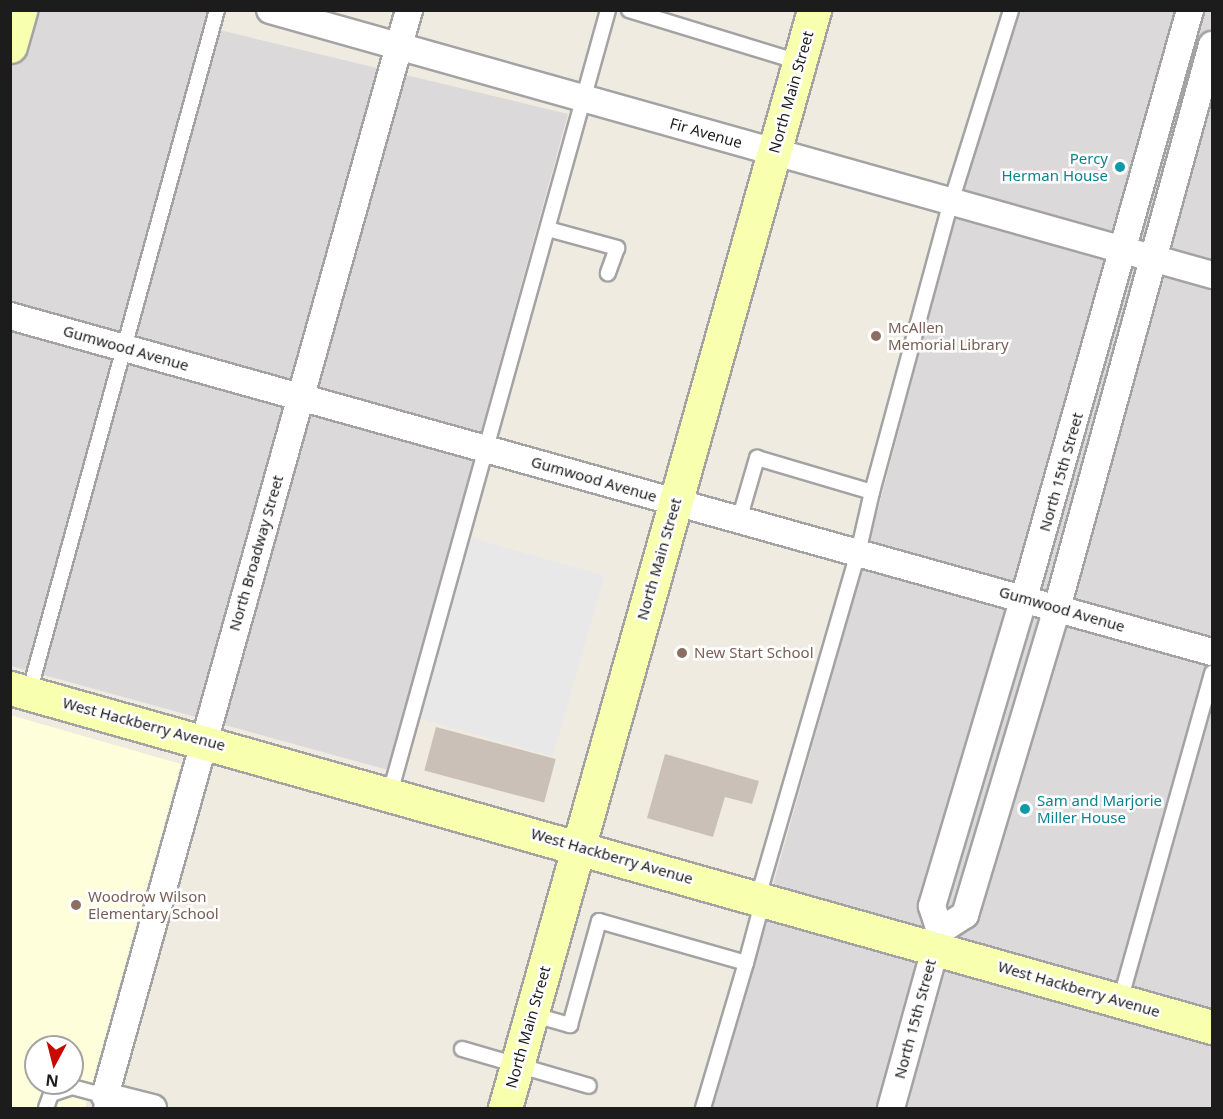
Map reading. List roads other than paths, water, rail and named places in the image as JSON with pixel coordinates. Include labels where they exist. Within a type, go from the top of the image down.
[{"type":"main road","points":[[10,46],[20,10]]},
{"type":"main road","name":"North Main Street","points":[[505,1108],[814,10]]},
{"type":"main road","name":"West Hackberry Avenue","points":[[20,690],[203,739],[760,898],[937,939],[1120,1000],[1212,1027]]},
{"type":"street","name":"Fir Avenue","points":[[270,10],[1212,276]]},
{"type":"street","name":"North Broadway Street","points":[[103,1102],[409,10]]},
{"type":"street","name":"North 15th Street","points":[[891,1108],[937,939],[932,906],[1124,251],[1190,10]]},
{"type":"street","points":[[937,939],[965,915],[1057,608],[1212,45]]},
{"type":"street","name":"Gumwood Avenue","points":[[10,316],[1212,652]]},
{"type":"street","points":[[103,1102],[153,1108]]},
{"type":"lane","points":[[20,690],[122,347],[217,10]]},
{"type":"lane","points":[[390,793],[484,448],[586,98],[609,10]]},
{"type":"lane","points":[[629,10],[800,62]]},
{"type":"lane","points":[[703,1108],[746,963],[760,898],[858,553],[872,492],[951,202],[1011,10]]},
{"type":"lane","points":[[548,229],[617,248],[608,273]]},
{"type":"lane","points":[[739,520],[757,458],[872,492]]},
{"type":"lane","points":[[1120,1000],[1212,673]]},
{"type":"lane","points":[[531,1014],[570,1025],[599,921],[746,963]]},
{"type":"lane","points":[[462,1049],[589,1086]]},
{"type":"lane","points":[[46,1108],[51,1094],[61,1088],[103,1102]]},
{"type":"place","name":"Percy Herman House","points":[[1120,167]]},
{"type":"place","name":"McAllen Memorial Library","points":[[876,336]]},
{"type":"place","name":"New Start School","points":[[682,653]]},
{"type":"place","name":"Sam and Marjorie Miller House","points":[[1025,809]]},
{"type":"place","name":"Woodrow Wilson Elementary School","points":[[76,905]]}]
